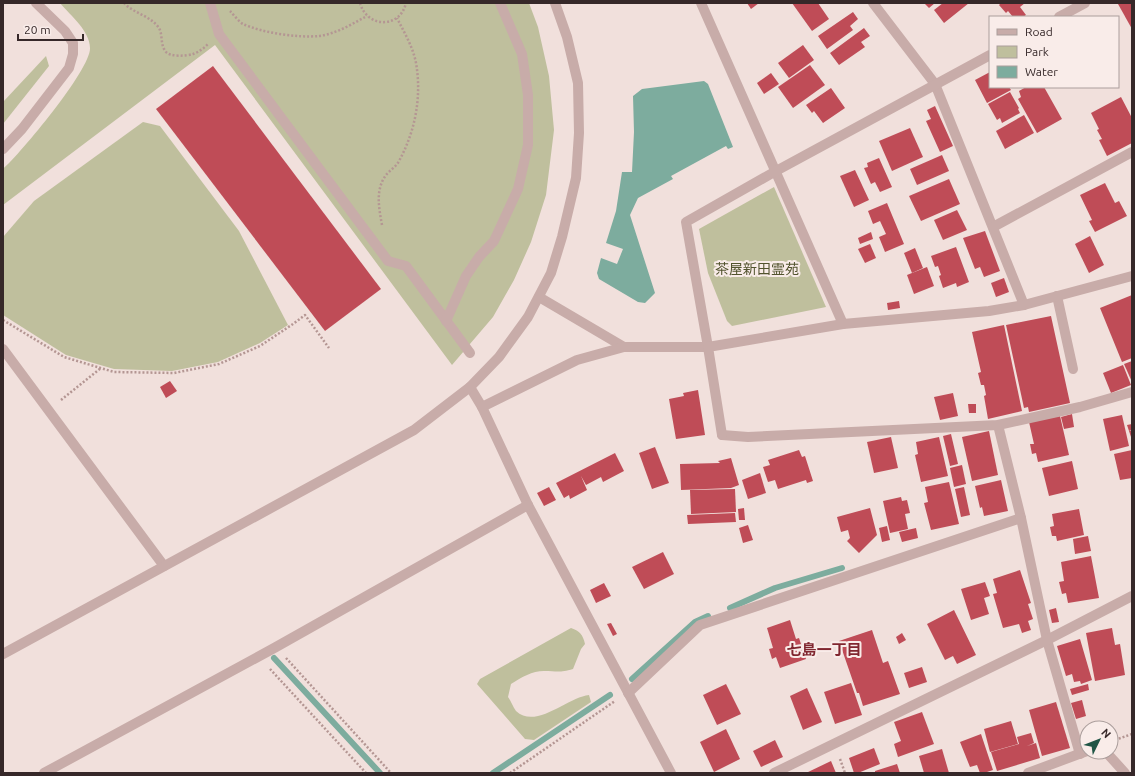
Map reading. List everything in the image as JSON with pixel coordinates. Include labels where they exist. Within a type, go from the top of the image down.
[{"type":"street","points":[[3,149],[22,129],[69,68],[73,54],[73,42],[65,31],[36,3]]},
{"type":"street","points":[[210,3],[219,34],[388,261],[406,266],[470,353]]},
{"type":"street","points":[[446,321],[466,276],[479,257],[494,241],[515,196],[528,145],[528,95],[522,54],[500,3]]},
{"type":"street","points":[[3,654],[414,430],[470,387],[499,356],[528,317],[551,273],[562,237],[576,178],[579,133],[578,84],[567,36],[554,3]]},
{"type":"street","points":[[702,3],[843,324]]},
{"type":"street","points":[[873,3],[935,84],[1024,305]]},
{"type":"street","points":[[1061,16],[1085,3]]},
{"type":"street","points":[[989,56],[776,171],[686,222],[722,435],[748,437],[998,425],[1080,407],[1132,392]]},
{"type":"street","points":[[993,227],[1132,152]]},
{"type":"street","points":[[482,408],[577,360],[624,347],[708,347],[843,324],[989,311],[1024,305],[1132,276]]},
{"type":"street","points":[[1057,296],[1073,369]]},
{"type":"street","points":[[539,297],[624,347]]},
{"type":"street","points":[[3,349],[164,566]]},
{"type":"street","points":[[470,387],[482,408],[528,505],[671,773]]},
{"type":"street","points":[[998,425],[1047,640],[1079,738]]},
{"type":"street","points":[[44,773],[276,647],[528,505]]},
{"type":"street","points":[[628,693],[700,625],[1020,518]]},
{"type":"street","points":[[774,773],[1047,640],[1132,596]]},
{"type":"street","points":[[1028,773],[1079,755]]},
{"type":"street","points":[[1113,760],[1125,773]]},
{"type":"path","points":[[124,3],[128,8],[150,20],[159,28],[162,45],[166,53],[171,55],[192,54],[202,49],[219,34]]},
{"type":"path","points":[[360,3],[362,10],[367,16],[373,21],[382,22],[390,22],[397,18],[402,12],[406,3]]},
{"type":"path","points":[[228,9],[242,24],[270,32],[299,37],[320,36],[343,29],[367,16]]},
{"type":"path","points":[[383,230],[379,207],[379,190],[386,175],[398,163],[410,137],[416,115],[418,85],[416,62],[408,40],[397,18]]},
{"type":"path","points":[[3,320],[64,357],[114,372],[174,373],[219,364],[260,346],[305,315],[329,348]]},
{"type":"path","points":[[48,410],[101,368]]},
{"type":"path","points":[[276,647],[391,773]]},
{"type":"path","points":[[259,656],[366,773]]},
{"type":"path","points":[[510,773],[628,693]]},
{"type":"path","points":[[1119,738],[1132,734]]},
{"type":"green space","points":[[60,3],[529,3],[538,27],[549,76],[554,130],[546,195],[531,242],[514,280],[493,317],[452,365],[215,45],[3,205],[3,169],[54,110],[79,74],[87,59],[90,48],[87,36],[79,24]]},
{"type":"green space","points":[[46,56],[49,66],[3,124],[3,102]]},
{"type":"green space","points":[[143,122],[160,126],[239,231],[288,325],[260,343],[218,362],[172,371],[114,369],[66,355],[3,315],[3,237],[34,201]]},
{"type":"green space","name":"茶屋新田霊苑","points":[[774,187],[826,307],[732,326],[727,321],[708,273],[699,229]]},
{"type":"green space","points":[[571,628],[577,630],[581,634],[585,644],[581,649],[573,669],[561,671],[540,671],[527,675],[511,684],[508,697],[516,711],[524,716],[533,717],[552,711],[581,697],[589,695],[591,702],[534,740],[525,739],[477,684],[480,679]]},
{"type":"water","points":[[704,81],[708,84],[733,147],[728,149],[726,146],[671,176],[673,179],[638,198],[630,215],[655,293],[645,303],[638,302],[599,279],[597,273],[601,258],[617,264],[623,249],[606,243],[616,211],[622,172],[632,172],[634,132],[633,96],[642,89]]},
{"type":"building","points":[[747,3],[759,3],[751,9]]},
{"type":"building","points":[[792,3],[818,3],[829,19],[812,31]]},
{"type":"building","points":[[924,3],[935,3],[929,8]]},
{"type":"building","points":[[943,3],[969,3],[944,23],[934,10]]},
{"type":"building","points":[[1001,3],[1025,3],[1020,7],[1026,15],[1012,16],[1008,11],[1006,13],[999,5]]},
{"type":"building","points":[[1132,3],[1132,29],[1118,4]]},
{"type":"building","points":[[853,12],[858,19],[850,26],[853,30],[827,49],[818,36]]},
{"type":"building","points":[[864,28],[870,36],[861,42],[865,47],[839,65],[830,53]]},
{"type":"building","points":[[803,45],[814,60],[789,78],[778,63]]},
{"type":"building","points":[[810,65],[825,85],[793,108],[778,87]]},
{"type":"building","points":[[213,66],[381,289],[325,331],[156,109]]},
{"type":"building","points":[[771,73],[779,84],[764,94],[757,83]]},
{"type":"building","points":[[989,73],[989,88],[1010,88],[1011,90],[987,103],[975,80]]},
{"type":"building","points":[[831,88],[845,108],[823,123],[814,111],[812,113],[806,105]]},
{"type":"building","points":[[1024,88],[1045,88],[1062,119],[1037,133],[1018,99],[1021,97],[1019,91]]},
{"type":"building","points":[[1010,92],[1019,108],[1020,113],[1002,123],[1000,118],[997,120],[988,104]]},
{"type":"building","points":[[1121,97],[1132,118],[1132,143],[1107,156],[1099,140],[1102,139],[1097,130],[1099,129],[1091,113]]},
{"type":"building","points":[[935,106],[953,146],[940,152],[926,121],[931,119],[927,110]]},
{"type":"building","points":[[1024,115],[1034,133],[1005,149],[996,131]]},
{"type":"building","points":[[910,128],[923,157],[892,171],[879,141]]},
{"type":"building","points":[[942,155],[949,171],[917,185],[910,169]]},
{"type":"building","points":[[879,158],[892,187],[880,192],[875,182],[871,184],[864,168],[868,167],[867,163]]},
{"type":"building","points":[[855,170],[869,200],[854,207],[840,176]]},
{"type":"building","points":[[949,179],[960,204],[921,221],[909,196]]},
{"type":"building","points":[[1105,183],[1115,203],[1119,201],[1127,216],[1095,232],[1089,221],[1092,220],[1080,195]]},
{"type":"building","points":[[887,203],[904,244],[885,252],[879,237],[886,234],[880,221],[873,224],[868,211]]},
{"type":"building","points":[[957,210],[967,230],[943,240],[934,220]]},
{"type":"building","points":[[985,231],[1000,271],[984,277],[980,267],[975,269],[963,238]]},
{"type":"building","points":[[871,232],[873,239],[860,244],[858,238]]},
{"type":"building","points":[[1090,236],[1104,265],[1089,273],[1075,244]]},
{"type":"building","points":[[870,244],[876,258],[865,263],[858,249]]},
{"type":"building","points":[[956,247],[969,282],[957,287],[956,283],[943,288],[939,276],[941,275],[938,266],[935,267],[931,256]]},
{"type":"building","points":[[915,248],[923,268],[912,273],[904,253]]},
{"type":"building","points":[[927,267],[934,286],[914,294],[907,275]]},
{"type":"building","points":[[1004,278],[1009,292],[996,297],[991,283]]},
{"type":"building","points":[[1132,295],[1132,358],[1122,362],[1100,308]]},
{"type":"building","points":[[899,301],[900,308],[888,310],[887,303]]},
{"type":"building","points":[[1051,316],[1070,403],[1029,412],[1028,407],[1024,408],[1006,325]]},
{"type":"building","points":[[1004,325],[1022,411],[988,419],[984,396],[986,395],[984,385],[981,385],[978,373],[981,372],[972,332]]},
{"type":"building","points":[[1132,361],[1132,382],[1124,364]]},
{"type":"building","points":[[1123,365],[1131,385],[1111,393],[1103,373]]},
{"type":"building","points":[[170,381],[177,391],[166,398],[160,387]]},
{"type":"building","points":[[698,390],[705,435],[676,439],[669,399],[684,396],[683,393]]},
{"type":"building","points":[[953,393],[958,416],[940,420],[934,397]]},
{"type":"building","points":[[968,404],[976,404],[976,413],[969,413]]},
{"type":"building","points":[[1072,414],[1074,427],[1064,429],[1061,417]]},
{"type":"building","points":[[1122,415],[1129,446],[1110,451],[1103,419]]},
{"type":"building","points":[[1060,416],[1069,455],[1038,462],[1036,453],[1032,454],[1030,444],[1034,444],[1029,422]]},
{"type":"building","points":[[1132,424],[1132,430],[1129,431],[1127,425]]},
{"type":"building","points":[[989,431],[998,475],[972,481],[962,437]]},
{"type":"building","points":[[1129,431],[1132,431],[1132,440]]},
{"type":"building","points":[[951,434],[958,464],[950,466],[943,436]]},
{"type":"building","points":[[891,437],[898,468],[874,473],[867,442]]},
{"type":"building","points":[[939,437],[948,476],[921,482],[915,455],[918,454],[916,442]]},
{"type":"building","points":[[655,447],[669,483],[652,489],[639,453]]},
{"type":"building","points":[[799,450],[802,457],[805,456],[813,481],[807,483],[806,480],[778,489],[775,480],[768,482],[763,467],[770,465],[768,460]]},
{"type":"building","points":[[1132,450],[1132,478],[1120,480],[1114,454]]},
{"type":"building","points":[[615,453],[624,471],[603,482],[601,477],[586,485],[581,476],[587,490],[570,499],[569,495],[564,498],[556,483]]},
{"type":"building","points":[[731,458],[739,485],[731,488],[681,490],[680,464],[720,463],[718,461]]},
{"type":"building","points":[[1072,461],[1078,489],[1049,496],[1042,468]]},
{"type":"building","points":[[962,465],[966,484],[954,487],[950,468]]},
{"type":"building","points":[[760,473],[766,493],[748,499],[742,480]]},
{"type":"building","points":[[1001,480],[1008,511],[984,516],[982,507],[980,508],[975,486]]},
{"type":"building","points":[[949,482],[959,524],[931,530],[924,503],[928,502],[925,487]]},
{"type":"building","points":[[549,487],[556,500],[544,506],[537,493]]},
{"type":"building","points":[[964,487],[970,515],[961,517],[955,489]]},
{"type":"building","points":[[735,489],[736,512],[691,514],[690,490]]},
{"type":"building","points":[[901,497],[902,501],[907,500],[910,513],[905,514],[908,529],[890,533],[883,501]]},
{"type":"building","points":[[744,508],[745,520],[739,520],[738,509]]},
{"type":"building","points":[[870,508],[877,535],[859,553],[847,541],[850,538],[848,530],[841,532],[837,517]]},
{"type":"building","points":[[1079,509],[1084,535],[1057,541],[1056,536],[1052,536],[1050,527],[1054,526],[1052,514]]},
{"type":"building","points":[[735,513],[736,522],[688,524],[687,515]]},
{"type":"building","points":[[748,525],[753,540],[743,543],[739,528]]},
{"type":"building","points":[[887,526],[890,540],[882,542],[879,528]]},
{"type":"building","points":[[916,528],[918,538],[902,542],[899,532]]},
{"type":"building","points":[[1088,536],[1091,551],[1075,554],[1073,539]]},
{"type":"building","points":[[663,552],[674,574],[644,589],[632,567]]},
{"type":"building","points":[[1091,556],[1099,598],[1068,603],[1066,593],[1062,594],[1059,582],[1064,581],[1061,562]]},
{"type":"building","points":[[1020,570],[1031,603],[1028,604],[1033,619],[1028,621],[1031,630],[1022,633],[1019,624],[1003,628],[993,594],[997,593],[993,579]]},
{"type":"building","points":[[985,582],[990,596],[984,598],[989,614],[971,620],[961,589]]},
{"type":"building","points":[[604,583],[611,596],[596,603],[590,590]]},
{"type":"building","points":[[1056,608],[1059,622],[1052,623],[1049,610]]},
{"type":"building","points":[[954,610],[976,655],[957,664],[953,656],[945,660],[927,624]]},
{"type":"building","points":[[790,620],[796,639],[799,638],[806,659],[780,668],[776,657],[772,659],[769,649],[773,648],[767,628]]},
{"type":"building","points":[[611,623],[617,634],[613,636],[607,624]]},
{"type":"building","points":[[1112,628],[1115,645],[1120,644],[1125,675],[1095,681],[1086,633]]},
{"type":"building","points":[[872,630],[883,663],[888,661],[900,694],[863,706],[839,641]]},
{"type":"building","points":[[902,633],[906,640],[899,644],[896,637]]},
{"type":"building","points":[[1080,639],[1092,680],[1081,684],[1080,681],[1074,682],[1072,674],[1066,676],[1057,646]]},
{"type":"building","points":[[922,667],[927,682],[909,688],[904,673]]},
{"type":"building","points":[[851,683],[862,715],[835,724],[824,692]]},
{"type":"building","points":[[726,684],[741,714],[717,725],[703,695]]},
{"type":"building","points":[[1088,684],[1089,690],[1072,695],[1070,689]]},
{"type":"building","points":[[807,688],[822,722],[803,730],[790,696]]},
{"type":"building","points":[[1082,700],[1086,716],[1076,719],[1071,703]]},
{"type":"building","points":[[1056,702],[1070,748],[1042,756],[1029,710]]},
{"type":"building","points":[[922,712],[934,744],[898,757],[894,744],[901,741],[894,722]]},
{"type":"building","points":[[1011,721],[1018,744],[990,752],[984,729]]},
{"type":"building","points":[[726,729],[740,759],[714,772],[700,742]]},
{"type":"building","points":[[1031,733],[1034,743],[1027,746],[1036,743],[1040,758],[997,771],[991,752],[1019,744],[1017,737]]},
{"type":"building","points":[[981,734],[993,770],[984,773],[980,773],[977,765],[970,767],[960,742]]},
{"type":"building","points":[[775,740],[783,757],[761,767],[753,751]]},
{"type":"building","points":[[874,748],[880,764],[858,773],[854,773],[849,758]]},
{"type":"building","points":[[942,749],[949,773],[924,773],[919,756]]},
{"type":"building","points":[[831,761],[836,773],[806,773]]},
{"type":"building","points":[[897,764],[900,773],[875,773],[875,771]]},
{"type":"waterway","points":[[730,608],[775,588],[842,568]]},
{"type":"waterway","points":[[632,679],[695,622],[708,616]]},
{"type":"waterway","points":[[274,658],[380,773]]},
{"type":"waterway","points":[[493,773],[610,695]]},
{"type":"district","name":"七島一丁目","points":[[824,650]]}]
